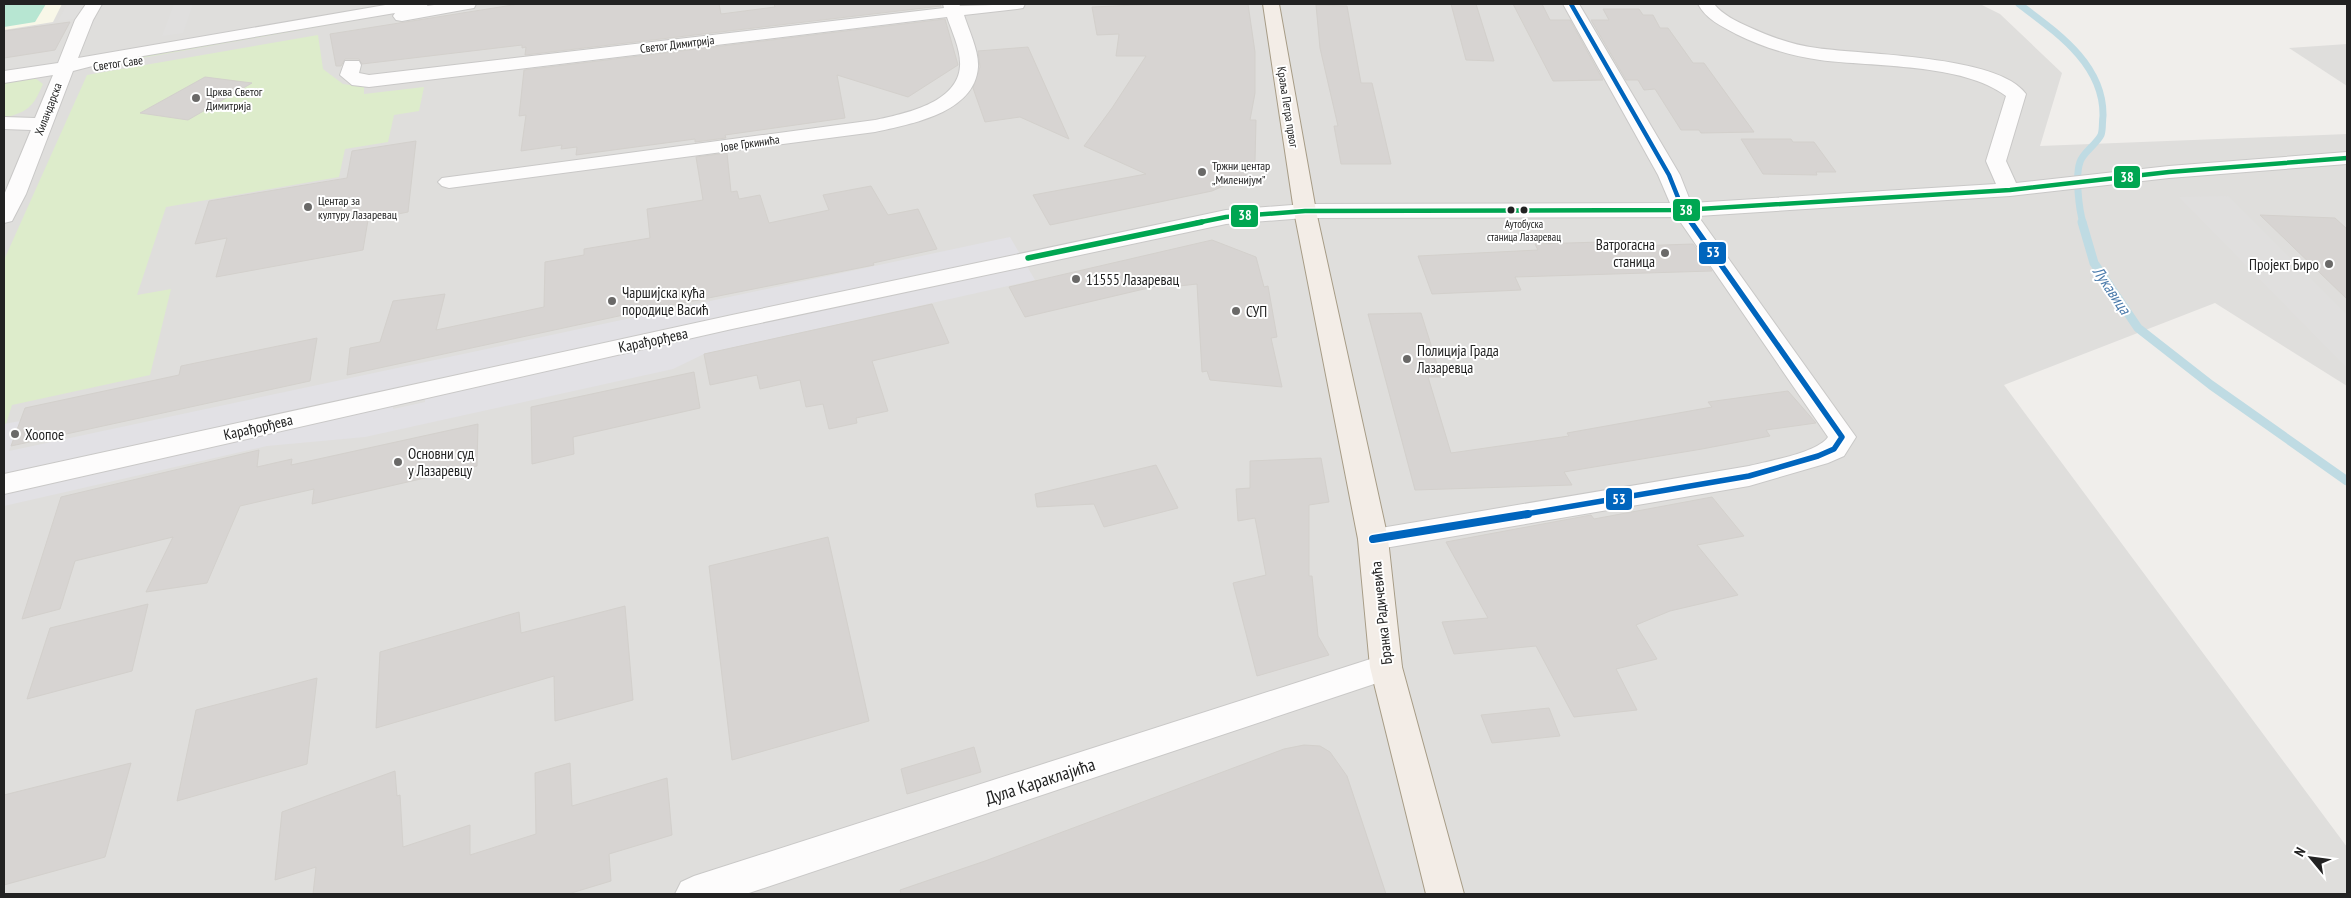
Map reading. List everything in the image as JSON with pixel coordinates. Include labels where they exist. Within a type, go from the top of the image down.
[{"type":"main road","name":"Краља Петра првог","points":[[1270,4],[1305,211]]},
{"type":"main road","name":"Бранка Радичевића","points":[[1305,211],[1373,539],[1386,667],[1445,894]]},
{"type":"street","name":"Хиландарска","points":[[5,212],[84,20],[94,4]]},
{"type":"street","name":"Светог Саве","points":[[65,67],[108,57],[420,4]]},
{"type":"street","name":"Светог Саве","points":[[65,67],[98,68],[468,4]]},
{"type":"street","name":"Светог Димитрија","points":[[352,65],[349,75],[359,81],[369,81],[952,7],[1017,4]]},
{"type":"street","points":[[1373,539],[1601,503],[1749,476],[1818,456],[1834,449],[1842,437],[1683,210],[1669,176],[1571,4]]},
{"type":"street","points":[[1706,4],[1727,23],[1781,46],[1821,55],[1908,62],[2001,81],[2016,94],[1996,160],[2005,191]]},
{"type":"street","name":"Јове Гркинића","points":[[449,182],[875,126],[917,117],[944,104],[964,85],[969,67],[952,7]]},
{"type":"street","points":[[4,77],[65,67]]},
{"type":"street","points":[[4,123],[42,124]]},
{"type":"street","name":"Карађорђева","points":[[4,484],[1028,258],[1226,217],[1305,211],[1683,210],[2005,191],[2246,165],[2347,158]]},
{"type":"street","name":"Дула Караклајића","points":[[694,894],[1386,667]]},
{"type":"shaded area","points":[[4,4],[1980,4],[2000,14],[2062,73],[2040,146],[2347,134],[2347,386],[2215,303],[2004,385],[2347,847],[2347,894],[4,894]]},
{"type":"shaded area","points":[[4,4],[62,4],[53,22],[4,30]]},
{"type":"shaded area","points":[[67,4],[87,4],[80,18],[58,21]]},
{"type":"shaded area","points":[[174,4],[193,4],[183,33],[162,36]]},
{"type":"shaded area","points":[[2347,44],[2347,86],[2289,48]]},
{"type":"shaded area","points":[[2228,196],[2347,315],[2347,368],[2179,197]]},
{"type":"shaded area","points":[[1010,237],[1035,280],[704,354],[673,369],[365,437],[267,446],[4,506],[4,424],[20,421],[9,451]],"holes":[[[425,394],[425,402],[393,409],[393,400]]]},
{"type":"green space","points":[[4,4],[46,4],[35,22],[4,27]]},
{"type":"green space","points":[[429,4],[447,4],[108,64],[109,61]]},
{"type":"green space","points":[[318,35],[323,69],[343,84],[364,87],[364,94],[424,87],[419,111],[394,115],[388,142],[345,149],[339,177],[166,207],[137,295],[171,289],[150,375],[12,405],[6,424],[4,424],[4,260],[87,75]]},
{"type":"green space","points":[[35,78],[43,84],[29,107],[4,118],[4,80]]},
{"type":"building","points":[[519,4],[719,4],[721,14],[775,7],[774,4],[940,4],[941,6],[525,55],[526,47],[522,48],[522,45],[362,64],[359,59],[345,59],[341,66],[336,66],[330,34]]},
{"type":"building","points":[[1159,4],[1248,4],[1255,52],[1255,93],[1250,120],[1256,120],[1255,161],[1246,175],[1212,191],[1050,225],[1033,195],[1146,174],[1084,146],[1112,108],[1146,56],[1116,56],[1119,34],[1097,35],[1092,7]]},
{"type":"building","points":[[1451,4],[1476,4],[1494,61],[1466,60]]},
{"type":"building","points":[[1513,4],[1542,4],[1550,20],[1570,20],[1603,80],[1553,81]]},
{"type":"building","points":[[1316,5],[1347,6],[1361,83],[1372,83],[1391,164],[1341,164],[1334,126],[1338,126],[1320,48]]},
{"type":"building","points":[[1603,9],[1639,9],[1643,15],[1653,15],[1660,28],[1668,28],[1693,63],[1704,63],[1754,132],[1701,133],[1699,130],[1681,130],[1655,89],[1644,90],[1638,80],[1626,80],[1591,20],[1609,20]]},
{"type":"building","points":[[945,19],[958,65],[908,97],[837,75],[845,118],[725,135],[726,138],[695,142],[695,139],[576,155],[577,147],[561,149],[562,145],[521,151],[526,115],[519,116],[524,70]]},
{"type":"building","points":[[70,22],[55,50],[4,58],[4,31]]},
{"type":"building","points":[[1028,47],[1069,139],[1020,117],[985,122],[973,88],[980,67],[978,51]]},
{"type":"building","name":"Црква Светог Димитрија","points":[[205,77],[252,83],[188,120],[140,113]]},
{"type":"building","points":[[1741,139],[1791,139],[1793,142],[1814,142],[1836,172],[1816,172],[1817,175],[1763,174]]},
{"type":"building","name":"Центар за културу Лазаревац","points":[[416,141],[408,212],[368,220],[363,250],[216,277],[227,238],[195,244],[209,201],[347,178],[352,151]]},
{"type":"building","points":[[727,153],[731,192],[737,191],[739,199],[760,195],[769,223],[829,210],[823,195],[871,186],[888,215],[918,209],[937,249],[873,263],[874,265],[628,314],[347,375],[350,348],[380,342],[393,301],[445,294],[436,330],[544,307],[545,262],[584,255],[584,249],[650,238],[647,209],[703,200],[696,157]]},
{"type":"building","name":"Пројект Биро","points":[[2260,215],[2335,218],[2347,229],[2347,299]]},
{"type":"building","points":[[1212,240],[1256,257],[1264,287],[1268,286],[1277,337],[1271,338],[1282,387],[1210,380],[1207,371],[1202,372],[1197,284],[1179,286],[1178,281],[1025,317],[1009,287]]},
{"type":"building","points":[[1601,242],[1604,247],[1693,244],[1712,271],[1515,277],[1521,290],[1432,294],[1418,256],[1538,250],[1535,244]]},
{"type":"building","points":[[932,304],[949,343],[872,361],[888,411],[856,418],[857,423],[829,429],[823,404],[806,407],[800,380],[760,389],[757,375],[710,385],[704,354]]},
{"type":"building","points":[[1421,313],[1441,377],[1428,377],[1451,453],[1569,436],[1567,433],[1712,407],[1708,402],[1788,391],[1816,423],[1766,430],[1770,436],[1564,472],[1572,485],[1415,490],[1368,314]]},
{"type":"building","points":[[317,338],[310,381],[11,446],[25,408],[179,375],[181,366]]},
{"type":"building","points":[[694,372],[700,408],[573,437],[574,454],[532,464],[531,407]]},
{"type":"building","points":[[478,424],[477,466],[312,504],[314,489],[240,506],[207,583],[146,592],[173,537],[75,561],[60,609],[22,619],[61,497],[259,450],[257,467],[292,459],[291,465]]},
{"type":"building","points":[[1321,458],[1329,502],[1309,505],[1309,576],[1312,576],[1318,636],[1329,655],[1257,676],[1233,583],[1266,575],[1255,518],[1238,521],[1236,489],[1250,488],[1250,461]]},
{"type":"building","points":[[1156,465],[1178,508],[1104,527],[1094,504],[1037,507],[1035,494]]},
{"type":"building","points":[[1712,497],[1744,536],[1697,545],[1738,595],[1670,611],[1636,625],[1657,659],[1616,669],[1637,710],[1574,717],[1536,646],[1454,654],[1442,622],[1488,618],[1446,542],[1591,515],[1594,519]]},
{"type":"building","points":[[828,537],[869,721],[732,760],[709,566]]},
{"type":"building","points":[[148,604],[132,671],[27,699],[50,628]]},
{"type":"building","points":[[625,606],[633,700],[555,721],[554,676],[376,728],[380,652],[519,612],[521,633]]},
{"type":"building","points":[[317,678],[307,764],[177,801],[196,710]]},
{"type":"building","points":[[1549,708],[1560,736],[1492,743],[1481,715]]},
{"type":"building","points":[[1304,745],[1320,746],[1330,752],[1347,776],[1386,894],[901,894],[900,890],[985,861],[1284,749]]},
{"type":"building","points":[[974,747],[981,772],[907,794],[901,769]]},
{"type":"building","points":[[131,763],[105,857],[4,885],[4,795]]},
{"type":"building","points":[[570,763],[572,806],[667,778],[672,835],[609,854],[611,881],[568,894],[313,894],[316,867],[275,880],[282,812],[395,771],[397,796],[400,795],[403,847],[470,825],[470,855],[536,834],[535,773]]},
{"type":"waterway","name":"Лукавица","points":[[2019,4],[2048,26],[2075,51],[2087,65],[2096,80],[2101,97],[2103,116],[2101,135],[2084,155],[2079,168],[2078,192],[2083,223]]},
{"type":"waterway","name":"Лукавица","points":[[2082,222],[2094,263],[2138,328],[2211,385],[2347,481]]},
{"type":"transit line","name":"53","points":[[1373,539],[1610,501],[1749,476],[1818,456],[1834,449],[1842,437],[1683,210],[1669,175],[1571,4]]},
{"type":"transit line","name":"38","points":[[1028,258],[1226,217],[1305,211],[1683,210],[2010,190],[2169,172],[2347,158]]},
{"type":"place","name":"Црква Светог Димитрија","points":[[196,98]]},
{"type":"place","name":"Тржни центар „Миленијум”","points":[[1202,172]]},
{"type":"place","name":"Центар за културу Лазаревац","points":[[308,207]]},
{"type":"place","name":"Аутобуска станица Лазаревац","points":[[1524,210]]},
{"type":"place","name":"Ватрогасна станица","points":[[1665,253]]},
{"type":"place","name":"Пројект Биро","points":[[2329,264]]},
{"type":"place","name":"11555 Лазаревац","points":[[1076,279]]},
{"type":"place","name":"Чаршијска кућа породице Васић","points":[[612,301]]},
{"type":"place","name":"СУП","points":[[1236,311]]},
{"type":"place","name":"Полиција Града Лазаревца","points":[[1407,359]]},
{"type":"place","name":"Хоопое","points":[[15,434]]},
{"type":"place","name":"Основни суд у Лазаревцу","points":[[398,462]]}]
